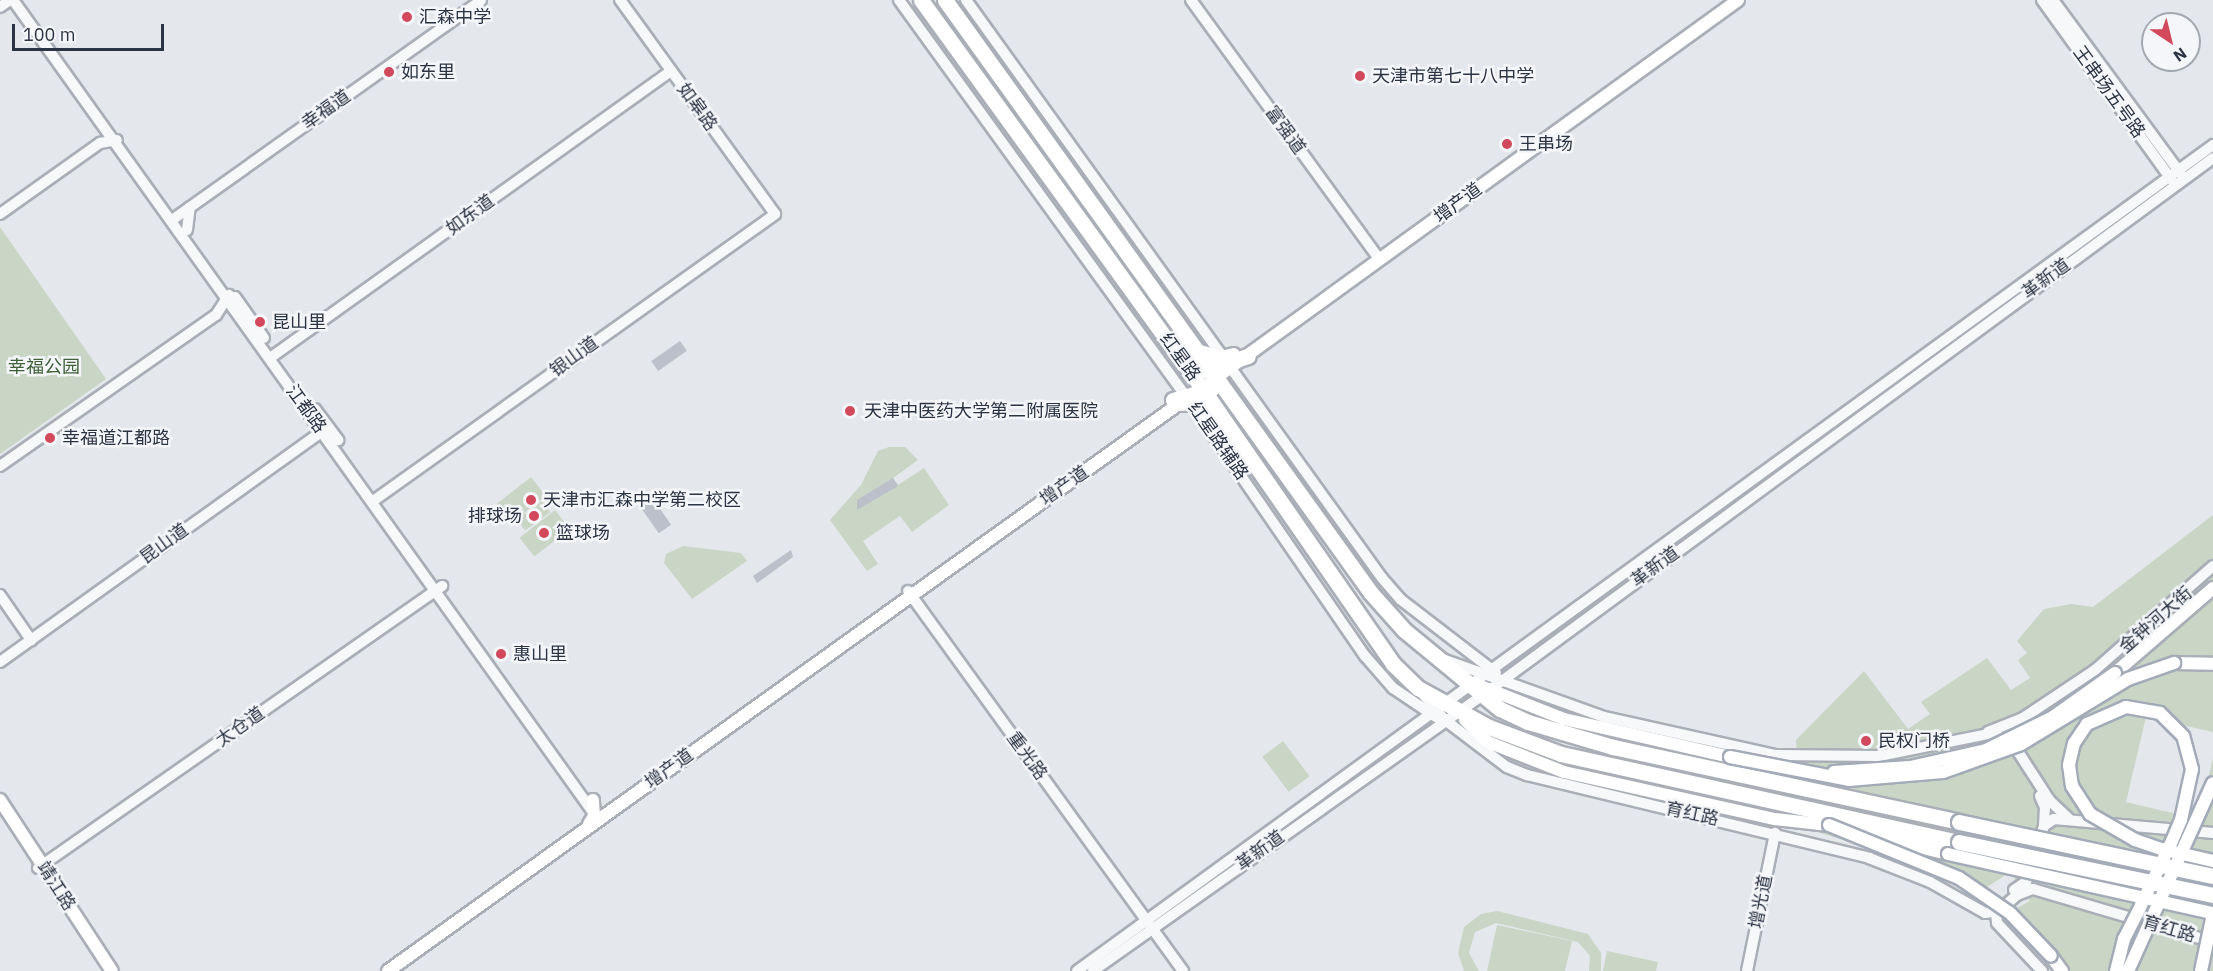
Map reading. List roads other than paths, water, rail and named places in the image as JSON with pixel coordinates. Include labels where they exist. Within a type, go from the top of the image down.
[{"type":"highway","name":"红星路","points":[[921,0],[1184,363]]},
{"type":"highway","name":"红星路","points":[[945,0],[1200,351],[1201,383],[1392,664],[1446,712]]},
{"type":"highway","points":[[1201,383],[1245,353]]},
{"type":"highway","points":[[1184,363],[1201,383]]},
{"type":"highway","points":[[1184,363],[1201,383],[1223,392],[1237,402],[1389,615],[1440,658],[1482,689],[1513,717],[2213,876]]},
{"type":"highway","name":"育红路","points":[[1446,712],[1509,736],[1608,765],[2213,895]]},
{"type":"main road","name":"增产道","points":[[1378,257],[1727,0]]},
{"type":"main road","name":"增产道","points":[[1245,353],[1738,0]]},
{"type":"main road","name":"增产道","points":[[388,971],[580,829],[596,812],[910,593],[1201,383]]},
{"type":"main road","points":[[1801,771],[1910,767],[1986,750],[2023,734],[2115,673],[2213,588]]},
{"type":"main road","points":[[1614,739],[1801,771],[1879,780],[1968,765],[2035,738],[2146,670],[2174,663],[2213,664]]},
{"type":"main road","points":[[2116,971],[2124,939],[2140,905],[2156,873],[2167,852],[2172,842],[2181,820],[2192,769],[2183,736],[2160,714],[2126,707],[2087,724],[2074,743],[2069,765],[2072,786],[2086,809],[2122,835],[2161,849],[2172,851],[2192,856],[2203,858],[2213,861]]},
{"type":"main road","points":[[1446,712],[1504,750],[1603,782],[1775,819],[1829,825],[2213,913],[2201,971]]},
{"type":"main road","points":[[2128,971],[2213,783]]},
{"type":"main road","name":"靖江路","points":[[0,800],[105,971]]},
{"type":"main road","name":"靖江路","points":[[0,809],[112,971]]},
{"type":"main road","points":[[1829,825],[1959,878],[2010,913],[2062,971]]},
{"type":"main road","name":"增产道","points":[[379,971],[580,829]]},
{"type":"street","points":[[0,7],[11,0]]},
{"type":"street","name":"江都路","points":[[11,0],[105,128],[178,213],[183,231],[376,499],[596,812]]},
{"type":"street","name":"江都路","points":[[20,0],[117,140]]},
{"type":"street","name":"幸福道","points":[[178,213],[469,0]]},
{"type":"street","name":"幸福道","points":[[178,213],[481,0]]},
{"type":"street","name":"如皋路","points":[[620,0],[775,214]]},
{"type":"street","name":"红星路辅路","points":[[899,0],[1201,383],[1391,589],[1489,672]]},
{"type":"street","name":"红星路辅路","points":[[966,0],[1365,656],[1393,688],[1446,712]]},
{"type":"street","name":"富强道","points":[[1191,0],[1378,257]]},
{"type":"street","name":"王串场五号路","points":[[2042,0],[2172,171]]},
{"type":"street","name":"王串场五号路","points":[[2053,0],[2179,181]]},
{"type":"street","name":"如东道","points":[[273,356],[671,71]]},
{"type":"street","points":[[100,143],[105,128]]},
{"type":"street","points":[[0,214],[100,143],[117,140]]},
{"type":"street","name":"革新道","points":[[1482,689],[1489,672],[2172,171],[2213,145]]},
{"type":"street","name":"革新道","points":[[1077,971],[1149,925],[1446,712],[1482,689],[1504,679],[2213,158]]},
{"type":"street","points":[[178,213],[183,231]]},
{"type":"street","name":"银山道","points":[[376,499],[775,214]]},
{"type":"street","points":[[0,466],[216,315],[229,295]]},
{"type":"street","name":"江都路","points":[[229,295],[240,316],[273,356]]},
{"type":"street","points":[[216,315],[240,316]]},
{"type":"street","name":"昆山道","points":[[0,662],[325,429]]},
{"type":"street","name":"金钟河大街","points":[[2019,720],[2095,670],[2213,566]]},
{"type":"street","name":"太仓道","points":[[40,867],[439,588]]},
{"type":"street","name":"重光路","points":[[910,593],[1183,971]]},
{"type":"street","points":[[0,594],[31,640]]},
{"type":"street","points":[[1440,658],[1489,672],[1604,717],[1776,755],[1879,756],[1984,733],[2019,720]]},
{"type":"street","points":[[1446,712],[1482,689]]},
{"type":"street","name":"革新道","points":[[1093,971],[1149,925],[1446,712]]},
{"type":"street","name":"育红路","points":[[1446,712],[1507,767],[1527,775],[1775,833],[1892,866],[1991,916],[2043,971]]},
{"type":"street","points":[[2010,743],[2019,720]]},
{"type":"street","points":[[1984,733],[2010,743],[2055,808],[2067,818]]},
{"type":"street","points":[[1991,916],[2028,877],[2043,826],[2044,802],[2010,743]]},
{"type":"street","points":[[2043,826],[2067,818],[2213,833]]},
{"type":"street","name":"增光道","points":[[1747,971],[1775,833]]},
{"type":"street","points":[[1991,916],[2023,892],[2037,891],[2028,877]]},
{"type":"street","name":"育红路","points":[[2037,891],[2213,942]]},
{"type":"place","name":"汇森中学","points":[[407,17]]},
{"type":"place","name":"如东里","points":[[389,72]]},
{"type":"place","name":"天津市第七十八中学","points":[[1360,76]]},
{"type":"place","name":"王串场","points":[[1507,144]]},
{"type":"place","name":"昆山里","points":[[260,322]]},
{"type":"place","name":"天津中医药大学第二附属医院","points":[[850,411]]},
{"type":"place","name":"幸福道江都路","points":[[50,438]]},
{"type":"place","name":"天津市汇森中学第二校区","points":[[531,500]]},
{"type":"place","name":"排球场","points":[[534,516]]},
{"type":"place","name":"篮球场","points":[[544,533]]},
{"type":"place","name":"惠山里","points":[[501,654]]},
{"type":"place","name":"民权门桥","points":[[1866,741]]},
{"type":"park label","name":"幸福公园","points":[[44,367]]}]
